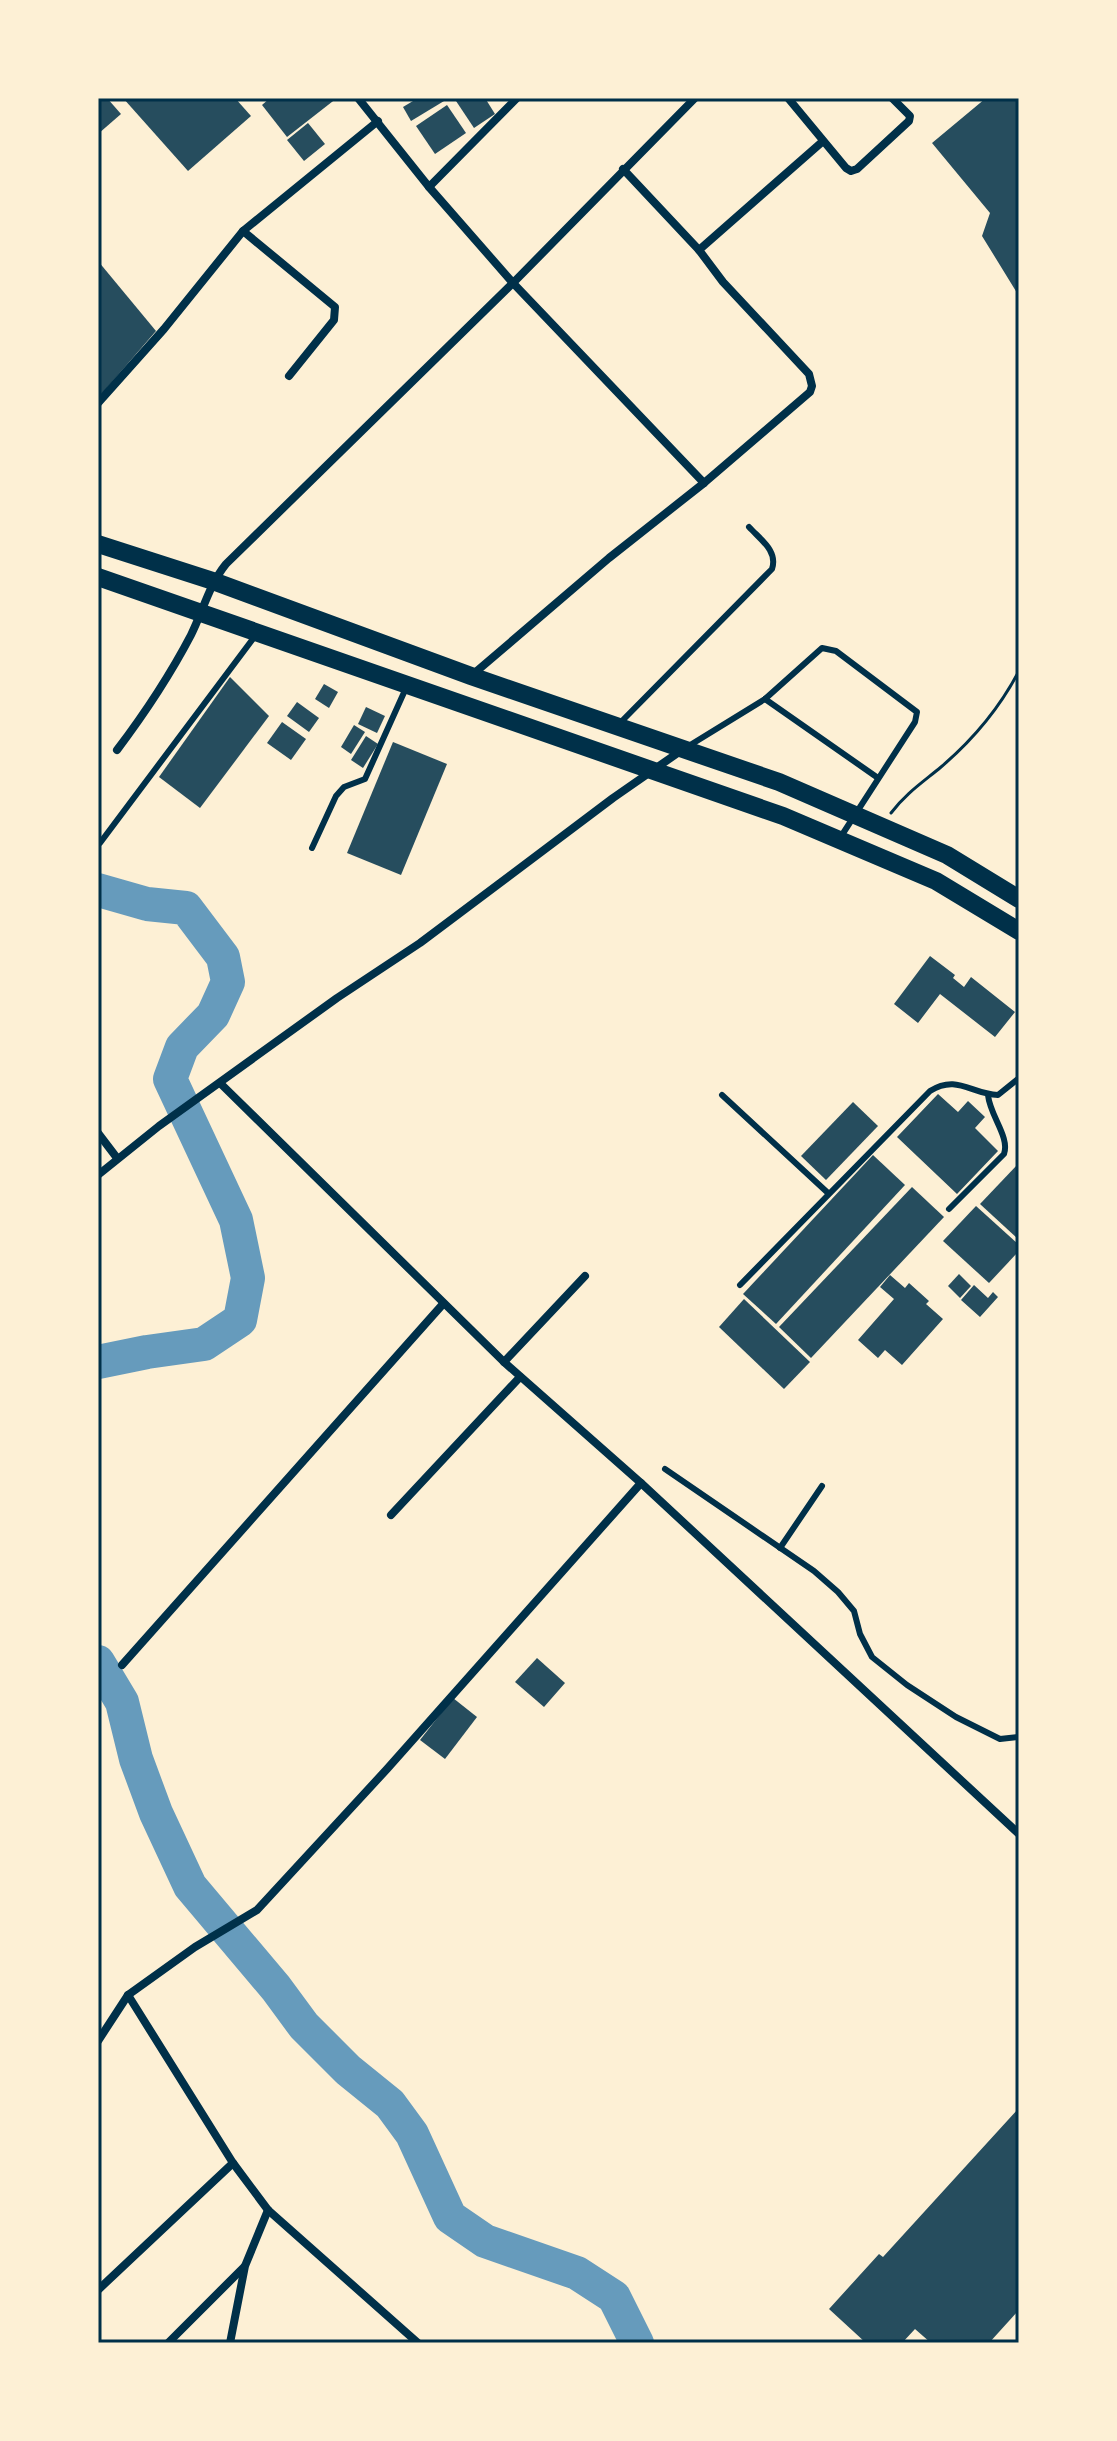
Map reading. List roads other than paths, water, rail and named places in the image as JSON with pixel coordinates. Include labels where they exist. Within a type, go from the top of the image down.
[{"type":"highway","points":[[98,544],[213,581],[471,676],[779,782],[947,855],[1019,899]]},
{"type":"highway","points":[[98,577],[840,838],[936,881],[1019,931]]},
{"type":"street","points":[[358,98],[429,187],[513,283],[704,483]]},
{"type":"street","points":[[429,187],[517,98]]},
{"type":"street","points":[[117,750],[169,677],[202,614],[213,581],[226,564],[513,283],[695,98]]},
{"type":"street","points":[[788,98],[822,142],[851,171],[857,169],[909,121],[910,116],[892,98]]},
{"type":"street","points":[[98,403],[164,329],[243,231],[378,121]]},
{"type":"street","points":[[699,250],[822,142]]},
{"type":"street","points":[[471,676],[609,558],[805,399],[812,386],[809,374],[623,169]]},
{"type":"street","points":[[243,231],[335,307],[336,317],[332,324],[289,376]]},
{"type":"street","points":[[98,1175],[159,1126],[337,998],[420,943],[683,749]]},
{"type":"street","points":[[221,1084],[504,1362],[641,1483],[1019,1834]]},
{"type":"street","points":[[98,1133],[117,1158]]},
{"type":"street","points":[[504,1362],[585,1276]]},
{"type":"street","points":[[122,1665],[443,1304]]},
{"type":"street","points":[[391,1515],[520,1377]]},
{"type":"street","points":[[98,2041],[128,1995],[195,1947],[257,1910],[641,1483]]},
{"type":"street","points":[[128,1995],[233,2163],[268,2210],[418,2343]]},
{"type":"street","points":[[98,2290],[233,2163]]},
{"type":"street","points":[[230,2343],[245,2266],[268,2210]]},
{"type":"street","points":[[168,2343],[245,2266]]},
{"type":"lane","points":[[616,726],[772,569],[773,554],[749,527]]},
{"type":"lane","points":[[100,843],[257,633]]},
{"type":"lane","points":[[683,749],[765,699],[814,653],[822,648],[836,651],[917,712],[915,722],[840,838]]},
{"type":"lane","points":[[312,848],[336,796],[344,787],[365,779],[407,685]]},
{"type":"lane","points":[[765,699],[878,778]]},
{"type":"lane","points":[[740,1285],[930,1091],[950,1083],[988,1095],[998,1095],[1019,1078]]},
{"type":"lane","points":[[722,1095],[828,1193]]},
{"type":"lane","points":[[949,1209],[1004,1154],[1007,1147],[1005,1137],[993,1119],[988,1095]]},
{"type":"lane","points":[[665,1469],[814,1571],[838,1592],[854,1611],[860,1634],[872,1657],[907,1685],[956,1717],[1000,1739],[1019,1737]]},
{"type":"lane","points":[[780,1548],[822,1486]]},
{"type":"waterway","points":[[98,890],[147,904],[186,908],[223,957],[228,982],[213,1015],[182,1047],[170,1079],[236,1220],[248,1278],[240,1320],[204,1344],[98,1362]]},
{"type":"waterway","points":[[98,1662],[122,1702],[136,1759],[156,1813],[190,1886],[304,2026],[348,2070],[390,2104],[412,2134],[450,2217],[485,2241],[577,2273],[614,2297],[637,2343]]}]
